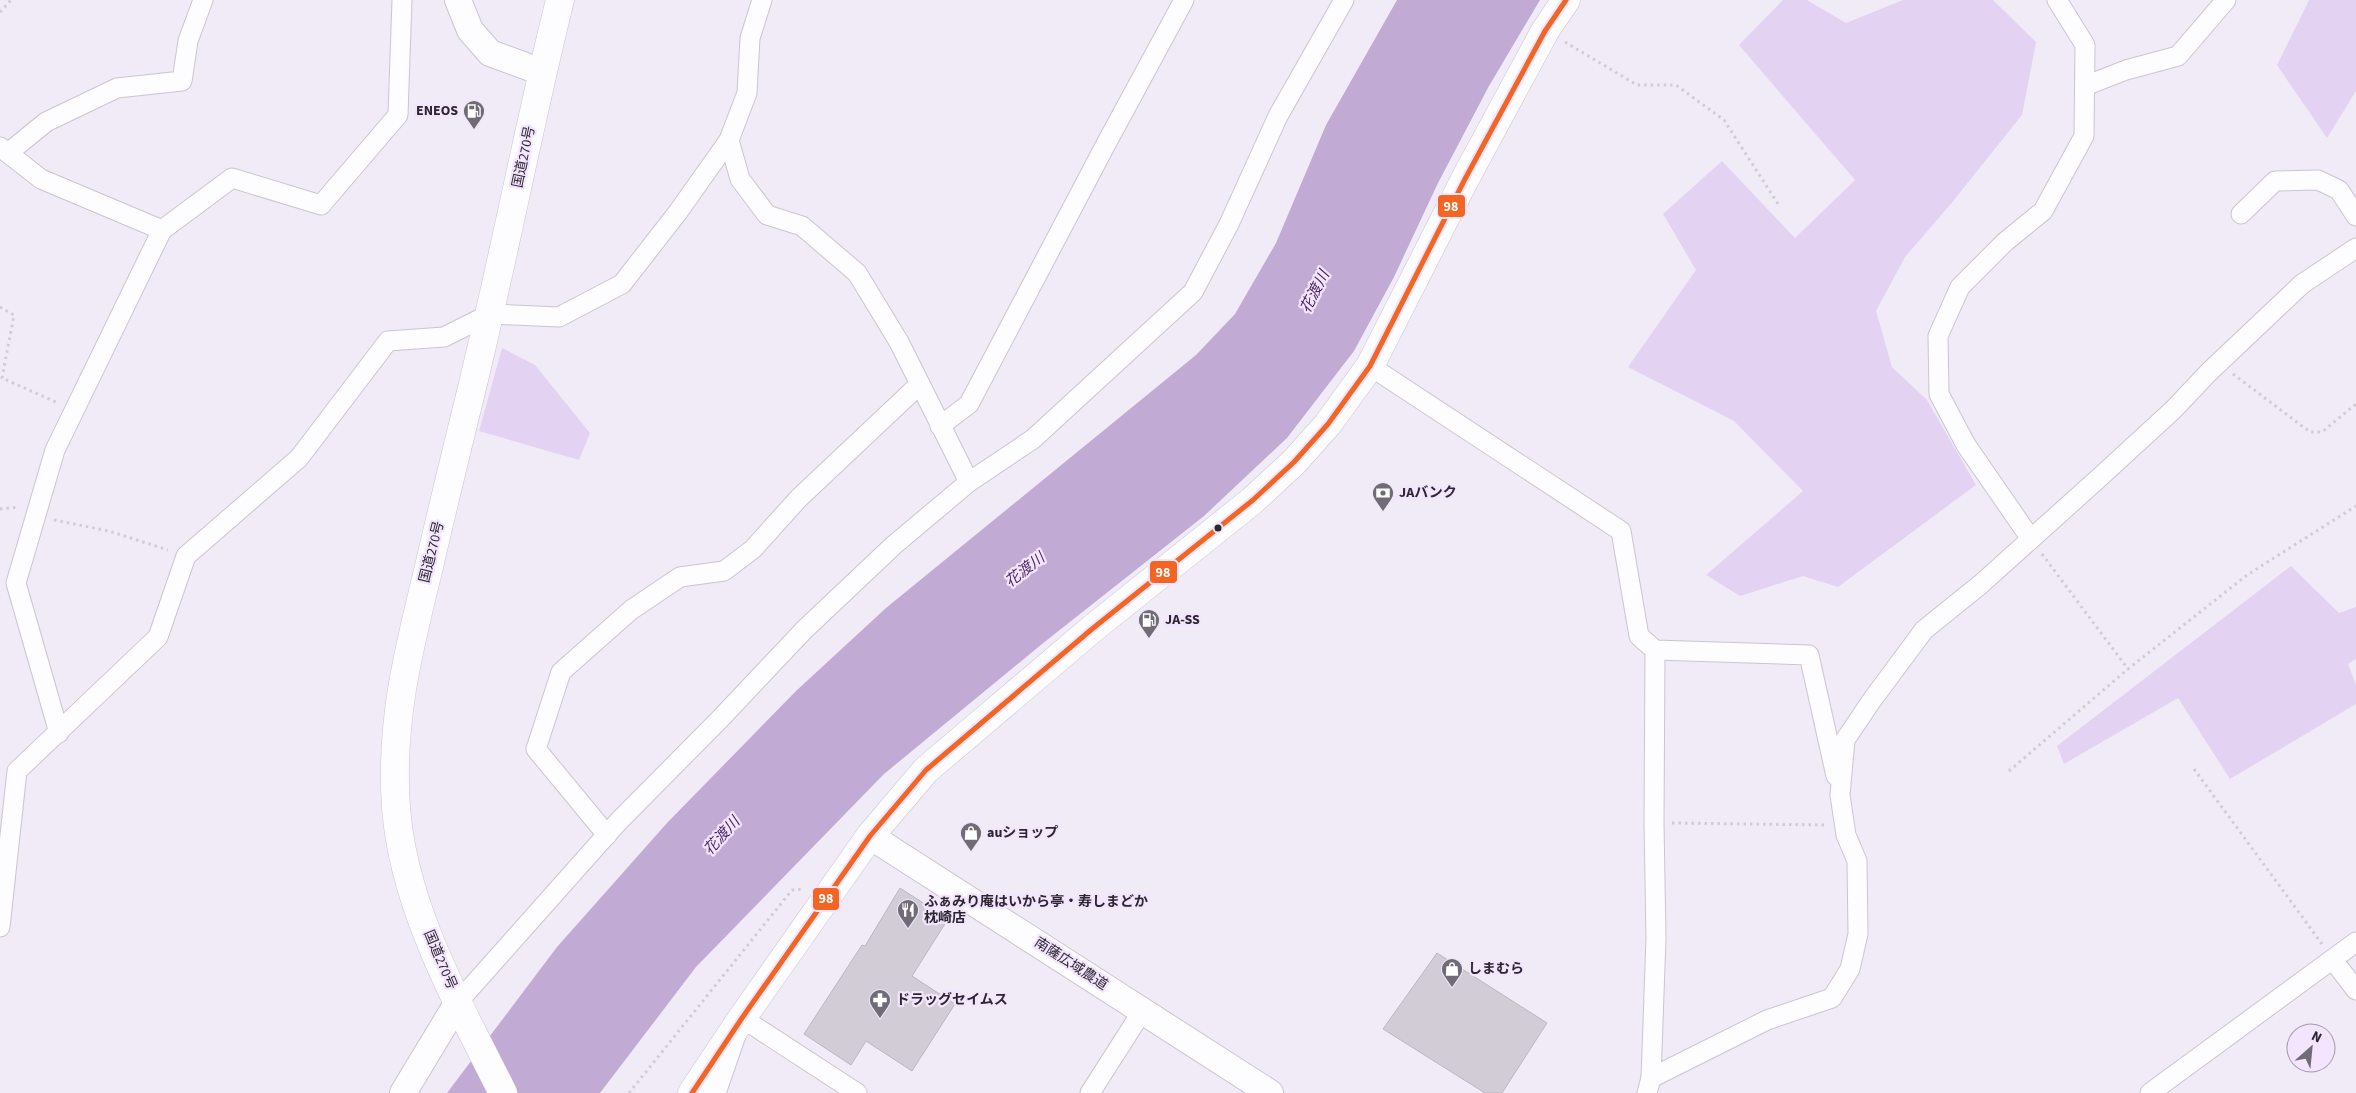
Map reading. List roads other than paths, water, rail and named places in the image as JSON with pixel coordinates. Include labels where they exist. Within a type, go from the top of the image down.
[{"type":"highway","name":"国道270号","points":[[503,1093],[436,954],[408,880],[396,809],[394,744],[401,687],[415,624],[490,314],[542,72],[560,0]]},
{"type":"highway","points":[[692,1093],[742,1018],[870,836],[926,770],[956,742],[1092,629],[1253,500],[1294,462],[1328,424],[1370,366],[1465,179],[1545,31],[1566,0]]},
{"type":"street","points":[[162,230],[41,179],[4,150],[46,122],[117,88],[182,80],[188,41],[203,0]]},
{"type":"street","points":[[59,733],[16,583],[55,450],[162,230],[232,178],[321,205],[398,115],[402,0]]},
{"type":"street","points":[[458,0],[470,30],[490,52],[542,72]]},
{"type":"street","points":[[0,927],[17,771],[158,637],[186,556],[298,458],[388,341],[444,337],[490,314],[558,317],[622,284],[678,212],[730,140],[747,93],[750,38],[762,0]]},
{"type":"street","points":[[940,426],[969,404],[1184,0]]},
{"type":"street","points":[[403,1093],[462,1011],[607,835],[804,630],[894,545],[969,482],[1033,439],[1193,292],[1229,224],[1278,116],[1344,0]]},
{"type":"street","points":[[2031,539],[1966,445],[1939,394],[1938,336],[1960,287],[2005,242],[2043,211],[2084,136],[2085,45],[2057,0]]},
{"type":"street","points":[[2085,86],[2126,70],[2178,56],[2226,0]]},
{"type":"street","points":[[730,140],[740,178],[767,215],[802,226],[857,274],[899,342],[969,482]]},
{"type":"street","points":[[2241,214],[2275,181],[2318,180],[2339,190],[2356,216]]},
{"type":"street","points":[[1840,795],[1845,740],[1924,630],[1982,584],[2173,410],[2218,363],[2302,284],[2356,248]]},
{"type":"street","points":[[1370,366],[1621,531],[1639,636],[1656,650],[1809,656],[1840,795],[1846,835],[1857,861],[1858,934],[1850,969],[1832,998],[1768,1020],[1649,1085]]},
{"type":"street","points":[[607,835],[536,749],[561,672],[632,610],[680,577],[724,571],[753,549],[799,498],[920,384]]},
{"type":"street","points":[[1649,1085],[1656,938],[1654,823],[1656,650]]},
{"type":"street","name":"南薩広域農道","points":[[870,836],[1270,1093]]},
{"type":"street","points":[[2157,1091],[2215,1044],[2356,942]]},
{"type":"street","points":[[2333,960],[2356,990]]},
{"type":"street","points":[[1090,1093],[1143,1010]]},
{"type":"street","points":[[716,1093],[742,1018],[830,1086],[857,1093]]},
{"type":"water","name":"花渡川","points":[[1397,0],[1540,0],[1489,86],[1438,183],[1394,277],[1354,351],[1287,438],[1204,516],[1042,644],[884,774],[696,967],[600,1093],[447,1093],[557,947],[667,823],[796,691],[886,608],[1196,355],[1235,314],[1276,243],[1326,125]]},
{"type":"place","name":"ENEOS","points":[[474,130]]},
{"type":"place","name":"JAバンク","points":[[1383,512]]},
{"type":"place","name":"JA-SS","points":[[1149,639]]},
{"type":"place","name":"auショップ","points":[[971,852]]},
{"type":"place","name":"ふぁみり庵はいから亭・寿しまどか 枕崎店","points":[[908,929]]},
{"type":"place","name":"しまむら","points":[[1452,988]]},
{"type":"place","name":"ドラッグセイムス","points":[[880,1019]]}]
